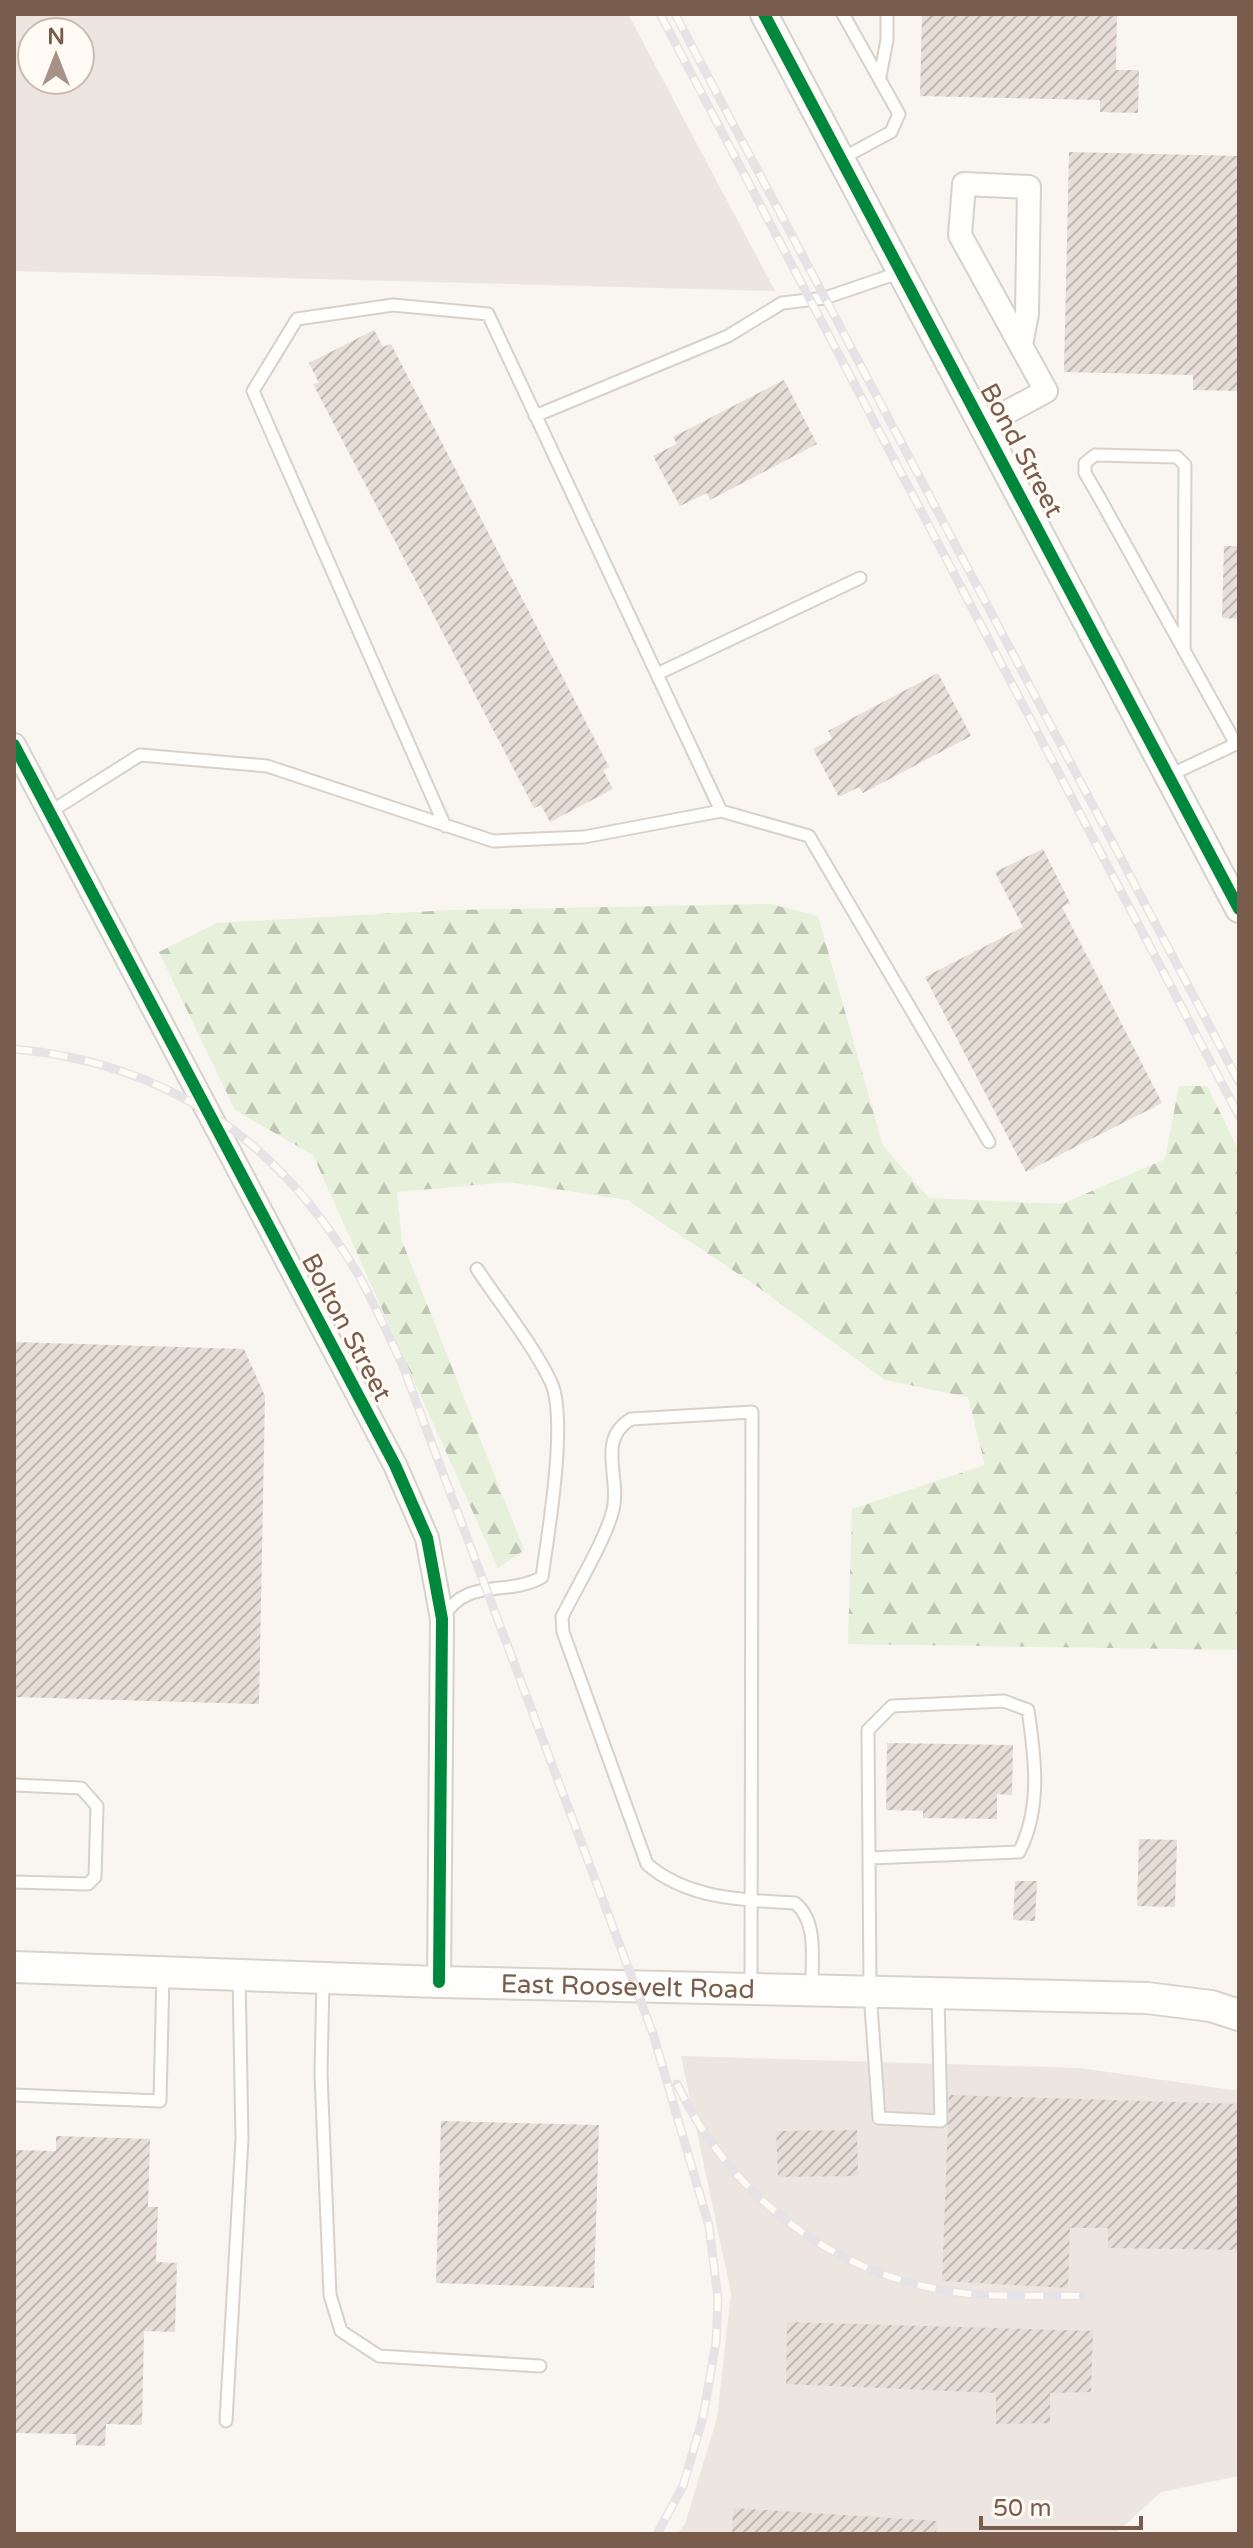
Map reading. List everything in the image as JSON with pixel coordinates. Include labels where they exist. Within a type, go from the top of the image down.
[{"type":"main road","name":"East Roosevelt Road","points":[[14,1967],[439,1982],[1147,1998],[1211,2006],[1239,2015]]},
{"type":"street","name":"Bond Street","points":[[764,14],[1239,909]]},
{"type":"street","points":[[983,425],[1046,391],[960,235],[964,184],[1029,187],[1027,314],[1021,345]]},
{"type":"street","name":"Bolton Street","points":[[14,745],[22,774],[50,812],[395,1465],[427,1538],[442,1619],[439,1982]]},
{"type":"lane","points":[[841,160],[891,132],[899,114],[843,14]]},
{"type":"lane","points":[[880,76],[887,40],[887,14]]},
{"type":"lane","points":[[535,416],[728,336],[782,303],[825,298],[902,272]]},
{"type":"lane","points":[[445,826],[253,391],[297,319],[393,305],[488,314],[721,811]]},
{"type":"lane","points":[[1170,775],[1238,744],[1184,651],[1085,473],[1085,463],[1095,455],[1177,457],[1185,465],[1184,651]]},
{"type":"lane","points":[[657,674],[860,578]]},
{"type":"lane","points":[[50,812],[140,755],[267,766],[493,841],[584,837],[721,811],[809,836],[989,1142]]},
{"type":"lane","points":[[442,1619],[449,1607],[468,1592],[487,1587],[529,1585],[542,1577],[551,1505],[556,1411],[552,1384],[477,1269]]},
{"type":"lane","points":[[751,1989],[754,1901],[752,1412],[653,1415],[631,1419],[620,1426],[612,1438],[613,1509],[562,1617],[563,1632],[647,1864],[665,1880],[684,1889],[754,1901],[795,1903],[807,1916],[812,1990]]},
{"type":"lane","points":[[869,1858],[1019,1852],[1029,1833],[1037,1769],[1028,1710],[1004,1701],[892,1706],[868,1730],[870,1992],[879,2118],[941,2121],[938,1993]]},
{"type":"lane","points":[[14,1785],[81,1788],[97,1806],[95,1877],[88,1884],[14,1882]]},
{"type":"lane","points":[[14,2095],[160,2101],[163,1971]]},
{"type":"lane","points":[[226,2421],[242,2139],[239,1974]]},
{"type":"lane","points":[[323,1977],[321,2074],[330,2295],[341,2331],[379,2356],[540,2366]]},
{"type":"shaded area","points":[[14,14],[628,14],[775,291],[14,271]]},
{"type":"shaded area","points":[[681,2056],[1080,2068],[1239,2091],[1239,2476],[1161,2492],[1115,2534],[677,2534],[685,2524],[717,2418],[731,2293]]},
{"type":"green space","points":[[770,904],[818,916],[883,1146],[929,1198],[1062,1204],[1165,1159],[1179,1086],[1207,1086],[1239,1151],[1239,1650],[848,1644],[852,1509],[985,1465],[968,1397],[885,1380],[758,1287],[627,1200],[510,1182],[397,1192],[402,1241],[524,1550],[498,1568],[313,1155],[235,1110],[159,952],[217,923],[451,910]]},
{"type":"building","points":[[922,14],[1117,14],[1116,70],[1139,70],[1138,113],[1100,112],[1100,100],[920,96]]},
{"type":"building","points":[[1069,152],[1239,156],[1239,391],[1193,390],[1193,375],[1064,372]]},
{"type":"building","points":[[374,330],[383,347],[391,344],[609,767],[603,770],[613,789],[550,822],[541,805],[534,808],[313,384],[319,383],[309,363]]},
{"type":"building","points":[[784,380],[817,444],[710,500],[707,493],[680,506],[653,456],[677,444],[673,437]]},
{"type":"building","points":[[1224,546],[1239,546],[1239,619],[1222,618]]},
{"type":"building","points":[[938,673],[971,736],[863,793],[859,787],[839,797],[813,749],[832,739],[828,731]]},
{"type":"building","points":[[1043,849],[1070,903],[1062,907],[1162,1103],[1026,1172],[925,977],[1023,927],[995,872]]},
{"type":"building","points":[[14,1342],[244,1349],[265,1396],[259,1704],[14,1697]]},
{"type":"building","points":[[887,1743],[1013,1745],[1012,1795],[997,1794],[997,1819],[923,1818],[923,1811],[886,1810]]},
{"type":"building","points":[[1139,1839],[1177,1840],[1175,1907],[1137,1906]]},
{"type":"building","points":[[1015,1881],[1037,1881],[1035,1921],[1013,1920]]},
{"type":"building","points":[[949,2095],[1239,2104],[1239,2250],[1108,2248],[1108,2228],[1070,2228],[1068,2288],[942,2281]]},
{"type":"building","points":[[441,2121],[599,2125],[594,2288],[436,2283]]},
{"type":"building","points":[[857,2130],[858,2176],[778,2177],[776,2131]]},
{"type":"building","points":[[56,2136],[150,2139],[148,2207],[158,2207],[156,2262],[177,2263],[175,2332],[144,2331],[142,2425],[106,2424],[105,2446],[76,2445],[76,2434],[14,2433],[14,2150],[56,2151]]},
{"type":"building","points":[[787,2322],[1093,2331],[1091,2392],[1050,2393],[1050,2423],[996,2424],[996,2393],[786,2384]]},
{"type":"building","points":[[733,2508],[937,2521],[936,2534],[732,2534]]},
{"type":"railway","points":[[660,14],[1239,1116]]},
{"type":"railway","points":[[675,14],[1239,1082]]},
{"type":"railway","points":[[14,1049],[70,1057],[121,1071],[169,1091],[213,1116],[254,1146],[291,1183],[325,1224],[356,1271],[402,1364],[653,2034],[709,2226],[718,2299],[716,2342],[703,2417],[683,2486],[657,2534]]},
{"type":"railway","points":[[677,2084],[699,2124],[725,2161],[789,2223],[826,2248],[866,2268],[954,2292],[1002,2296],[1082,2296]]},
{"type":"cycle path","points":[[764,14],[1239,909]]},
{"type":"cycle path","points":[[14,745],[395,1465],[427,1538],[442,1619],[439,1982]]}]
